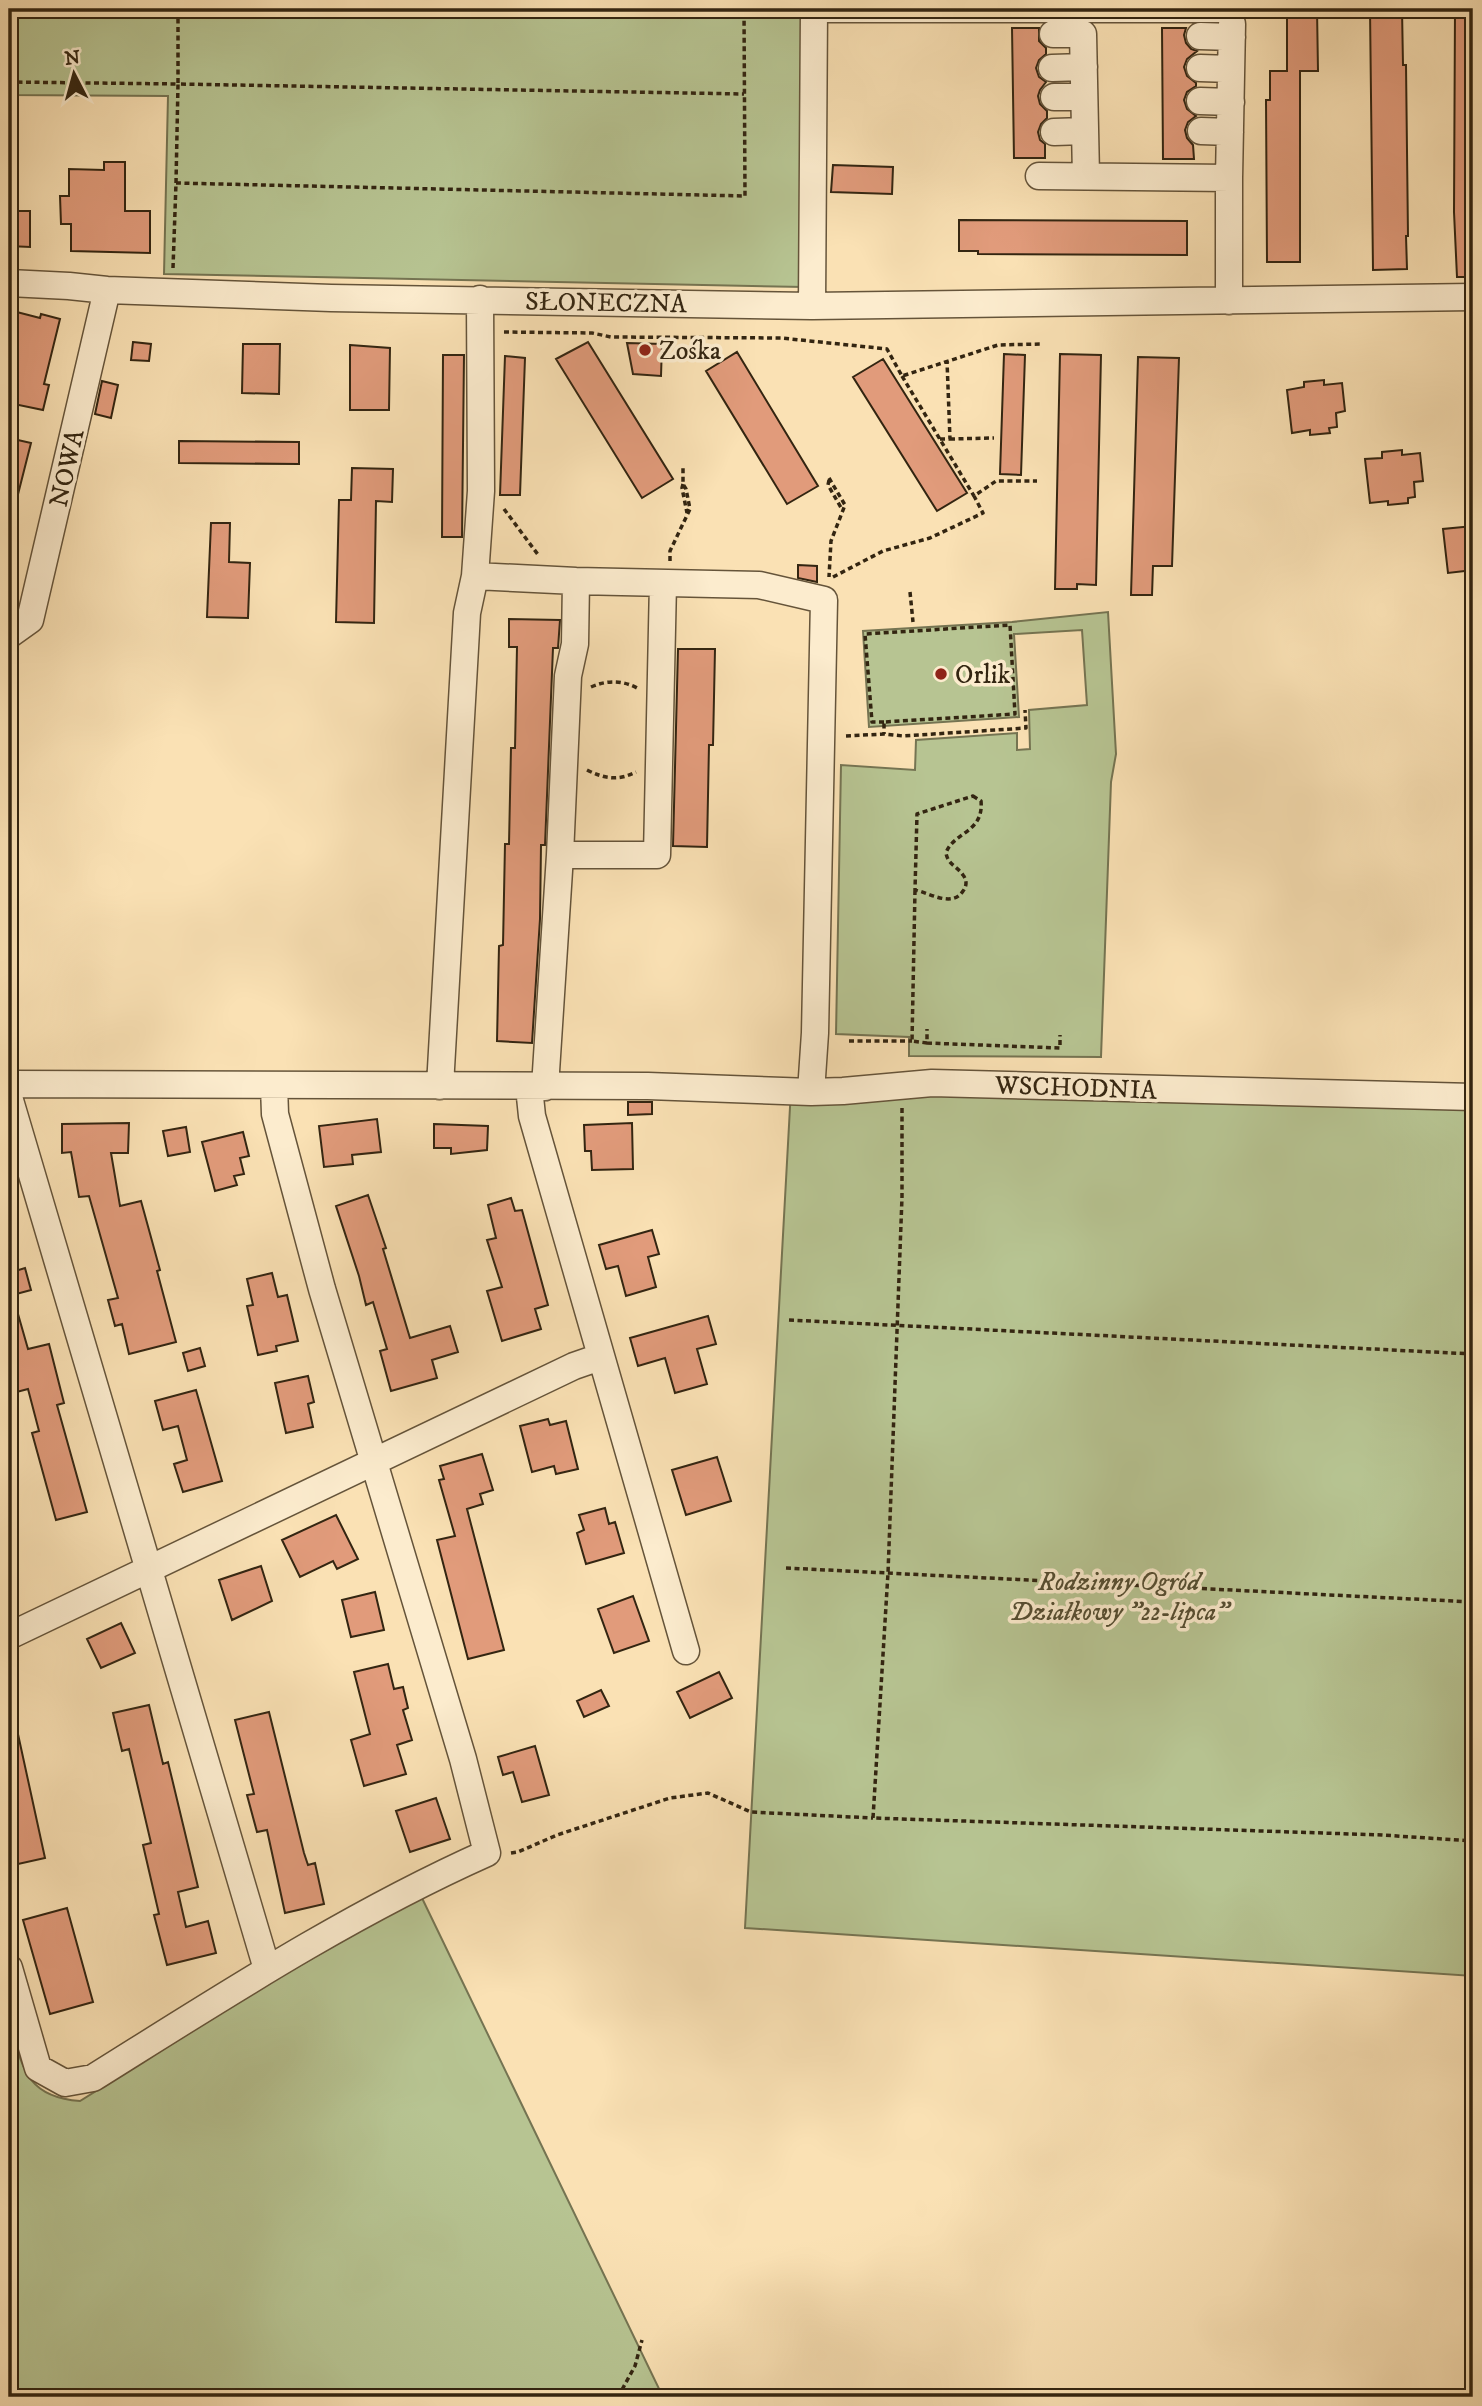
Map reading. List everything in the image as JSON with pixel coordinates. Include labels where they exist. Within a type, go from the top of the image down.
[{"type":"street","points":[[812,306],[814,9],[1233,20]]},
{"type":"street","points":[[1200,36],[1233,20]]},
{"type":"street","points":[[1216,301],[1230,177],[1233,20]]},
{"type":"street","points":[[1053,34],[1083,34],[1086,176]]},
{"type":"street","points":[[1052,68],[1084,67]]},
{"type":"street","points":[[1200,68],[1231,69]]},
{"type":"street","points":[[1054,97],[1084,97]]},
{"type":"street","points":[[1200,101],[1231,102]]},
{"type":"street","points":[[1054,132],[1085,131]]},
{"type":"street","points":[[1201,131],[1230,132]]},
{"type":"street","points":[[1039,176],[1230,177]]},
{"type":"street","name":"SŁONECZNA","points":[[9,283],[107,290],[331,298],[812,306],[1473,297]]},
{"type":"street","name":"NOWA","points":[[9,635],[30,620],[107,290]]},
{"type":"street","points":[[440,1086],[467,613],[475,576],[481,491],[480,299]]},
{"type":"street","points":[[475,576],[576,581],[759,584],[824,600],[816,1008],[811,1092]]},
{"type":"street","points":[[576,581],[575,644],[566,703],[560,855],[537,1087],[531,1116],[686,1651]]},
{"type":"street","points":[[560,855],[657,855],[666,583]]},
{"type":"street","name":"WSCHODNIA","points":[[9,1084],[648,1086],[811,1092],[932,1083],[1473,1097]]},
{"type":"street","points":[[9,1968],[38,2068],[65,2083],[93,2078],[267,1969],[423,1882],[487,1853],[463,1759],[322,1289],[275,1114],[274,1086]]},
{"type":"street","points":[[9,1097],[267,1969]]},
{"type":"street","points":[[9,1636],[574,1366],[600,1357]]},
{"type":"path","points":[[173,272],[178,9]]},
{"type":"path","points":[[176,183],[745,196],[744,9]]},
{"type":"path","points":[[9,82],[744,94]]},
{"type":"path","points":[[480,327],[489,331],[592,333],[611,337],[782,338],[887,349],[983,513],[930,538],[883,551],[829,579],[831,541],[843,511],[845,505],[829,478],[828,485],[843,511]]},
{"type":"path","points":[[902,376],[998,345],[1041,344]]},
{"type":"path","points":[[947,361],[950,439]]},
{"type":"path","points":[[940,439],[993,438]]},
{"type":"path","points":[[666,583],[670,551],[690,509],[687,489],[683,484],[683,467]]},
{"type":"path","points":[[974,496],[996,481],[1037,481]]},
{"type":"path","points":[[481,491],[492,495],[545,564],[576,581]]},
{"type":"path","points":[[910,592],[913,622]]},
{"type":"path","points":[[1010,625],[1015,714],[884,722],[872,722],[866,634],[1010,625]]},
{"type":"path","points":[[566,703],[602,682],[620,681],[647,694],[661,712]]},
{"type":"path","points":[[845,736],[903,736],[1026,728],[1025,709]]},
{"type":"path","points":[[884,722],[884,734]]},
{"type":"path","points":[[564,747],[582,768],[609,779],[627,777],[643,769],[660,750]]},
{"type":"path","points":[[912,1041],[916,813],[967,797],[977,797],[981,801],[978,820],[967,834],[949,845],[946,853],[949,863],[964,876],[966,881],[962,892],[957,897],[944,900],[915,890]]},
{"type":"path","points":[[927,1029],[927,1043]]},
{"type":"path","points":[[849,1041],[1060,1048],[1060,1034]]},
{"type":"path","points":[[873,1818],[888,1573],[902,1197],[903,1119],[900,1085]]},
{"type":"path","points":[[789,1320],[1473,1354]]},
{"type":"path","points":[[786,1568],[1473,1602]]},
{"type":"path","points":[[487,1853],[518,1852],[557,1835],[670,1798],[708,1793],[751,1812],[1382,1835],[1473,1841]]},
{"type":"path","points":[[618,2397],[635,2365],[642,2340]]},
{"type":"green space","points":[[9,9],[803,9],[804,287],[164,274],[168,96],[9,95]]},
{"type":"green space","points":[[1108,612],[1116,754],[1111,782],[1101,1057],[909,1056],[909,1037],[836,1034],[841,765],[915,770],[916,740],[1017,733],[1017,750],[1030,749],[1029,710],[1087,705],[1082,630],[1014,634],[1019,717],[869,727],[863,631],[1012,622]]},
{"type":"green space","name":"Rodzinny Ogród Działkowy \"22-lipca\"","points":[[791,1089],[1473,1108],[1473,1976],[745,1928]]},
{"type":"green space","points":[[421,1896],[663,2397],[9,2397],[9,2019],[28,2076],[47,2093],[80,2101],[266,1985]]},
{"type":"building","points":[[1287,9],[1317,9],[1318,71],[1300,71],[1300,262],[1267,262],[1266,100],[1270,100],[1270,71],[1287,71]]},
{"type":"building","points":[[1370,9],[1402,9],[1403,65],[1406,65],[1407,269],[1373,270]]},
{"type":"building","points":[[1455,9],[1473,9],[1473,277],[1457,277],[1454,212]]},
{"type":"building","points":[[1012,28],[1039,28],[1039,41],[1046,48],[1046,54],[1039,60],[1036,68],[1039,77],[1046,82],[1038,96],[1040,104],[1047,111],[1047,118],[1038,132],[1040,140],[1045,144],[1045,158],[1014,158]]},
{"type":"building","points":[[1162,28],[1186,28],[1186,43],[1197,51],[1187,59],[1184,67],[1187,76],[1196,83],[1196,86],[1187,92],[1184,100],[1187,109],[1196,116],[1188,122],[1185,130],[1193,145],[1194,159],[1163,159]]},
{"type":"building","points":[[104,162],[125,162],[125,211],[150,211],[150,253],[71,251],[71,224],[61,224],[60,196],[69,196],[69,169],[104,170]]},
{"type":"building","points":[[833,165],[893,167],[892,194],[831,192]]},
{"type":"building","points":[[9,211],[30,211],[30,247],[9,246]]},
{"type":"building","points":[[959,220],[1187,221],[1187,255],[978,254],[978,251],[959,251]]},
{"type":"building","points":[[9,310],[40,318],[41,314],[60,319],[44,384],[49,385],[43,410],[9,403]]},
{"type":"building","points":[[133,342],[151,344],[149,361],[131,360]]},
{"type":"building","points":[[588,342],[673,479],[642,498],[556,359]]},
{"type":"building","points":[[627,343],[662,344],[661,376],[633,374]]},
{"type":"building","points":[[243,344],[280,344],[279,394],[242,393]]},
{"type":"building","points":[[350,345],[390,348],[389,410],[350,410]]},
{"type":"building","points":[[737,352],[818,486],[787,504],[706,371]]},
{"type":"building","points":[[1004,354],[1025,355],[1021,475],[1000,474]]},
{"type":"building","points":[[1060,354],[1101,355],[1096,585],[1077,584],[1077,589],[1055,589]]},
{"type":"building","points":[[443,355],[464,355],[462,537],[442,537]]},
{"type":"building","points":[[505,356],[525,358],[520,495],[500,495]]},
{"type":"building","points":[[1138,357],[1179,358],[1172,566],[1153,566],[1152,595],[1131,595]]},
{"type":"building","points":[[883,359],[967,493],[937,511],[853,377]]},
{"type":"building","points":[[1324,380],[1324,385],[1342,383],[1345,411],[1336,413],[1337,427],[1329,428],[1330,433],[1310,435],[1310,430],[1292,433],[1287,390],[1304,387],[1304,382]]},
{"type":"building","points":[[102,381],[118,385],[111,418],[95,414]]},
{"type":"building","points":[[9,438],[31,443],[15,506],[9,505]]},
{"type":"building","points":[[179,441],[299,442],[299,464],[179,463]]},
{"type":"building","points":[[1402,450],[1402,455],[1420,453],[1423,481],[1414,482],[1415,497],[1408,498],[1408,503],[1370,503],[1365,459],[1382,458],[1382,452]]},
{"type":"building","points":[[352,468],[393,469],[392,502],[376,501],[374,623],[336,622],[339,500],[351,500]]},
{"type":"building","points":[[211,523],[230,523],[229,562],[250,563],[248,618],[207,617]]},
{"type":"building","points":[[1473,526],[1473,570],[1448,573],[1443,529]]},
{"type":"building","points":[[798,565],[817,566],[817,582],[798,578]]},
{"type":"building","points":[[509,619],[560,620],[558,648],[553,648],[545,845],[541,845],[540,919],[532,1043],[497,1041],[505,844],[509,844],[511,748],[515,748],[517,647],[509,647]]},
{"type":"building","points":[[678,649],[715,649],[713,745],[709,745],[707,847],[673,846]]},
{"type":"building","points":[[628,1102],[652,1102],[652,1114],[628,1115]]},
{"type":"building","points":[[377,1119],[381,1152],[352,1155],[353,1164],[324,1167],[319,1126]]},
{"type":"building","points":[[129,1123],[128,1153],[111,1153],[120,1206],[141,1201],[176,1342],[129,1354],[122,1324],[115,1326],[108,1300],[118,1298],[89,1196],[79,1197],[71,1152],[62,1153],[62,1124]]},
{"type":"building","points":[[632,1123],[633,1169],[592,1170],[591,1151],[585,1151],[584,1125]]},
{"type":"building","points":[[434,1124],[488,1126],[487,1150],[451,1154],[451,1148],[434,1148]]},
{"type":"building","points":[[186,1127],[190,1152],[168,1156],[163,1131]]},
{"type":"building","points":[[243,1132],[249,1156],[240,1158],[244,1174],[234,1176],[237,1185],[215,1191],[202,1142]]},
{"type":"building","points":[[368,1195],[386,1248],[383,1249],[410,1338],[450,1326],[458,1352],[432,1360],[437,1378],[391,1391],[380,1351],[387,1349],[373,1302],[366,1305],[336,1206]]},
{"type":"building","points":[[511,1198],[515,1211],[522,1210],[548,1305],[535,1309],[541,1329],[502,1341],[487,1291],[502,1287],[487,1240],[496,1238],[488,1205]]},
{"type":"building","points":[[652,1230],[659,1254],[648,1257],[656,1287],[626,1296],[618,1266],[606,1269],[599,1245]]},
{"type":"building","points":[[25,1268],[31,1290],[9,1296],[9,1273]]},
{"type":"building","points":[[272,1273],[278,1297],[287,1295],[298,1341],[276,1346],[277,1351],[258,1355],[247,1306],[253,1305],[247,1279]]},
{"type":"building","points":[[14,1300],[28,1349],[49,1344],[64,1403],[57,1405],[87,1512],[56,1520],[32,1433],[39,1431],[28,1389],[9,1394],[9,1301]]},
{"type":"building","points":[[708,1316],[716,1344],[697,1349],[707,1384],[675,1393],[665,1358],[638,1366],[630,1338]]},
{"type":"building","points":[[200,1348],[205,1366],[188,1371],[183,1353]]},
{"type":"building","points":[[308,1376],[314,1402],[308,1404],[313,1427],[286,1433],[275,1383]]},
{"type":"building","points":[[196,1390],[222,1481],[183,1492],[174,1464],[187,1460],[178,1426],[163,1430],[155,1401]]},
{"type":"building","points":[[548,1419],[550,1425],[566,1421],[578,1469],[556,1474],[554,1466],[532,1472],[520,1426]]},
{"type":"building","points":[[482,1454],[493,1490],[480,1494],[483,1504],[467,1509],[504,1650],[468,1659],[437,1540],[455,1536],[439,1480],[444,1479],[440,1466]]},
{"type":"building","points":[[717,1457],[731,1501],[686,1515],[672,1470]]},
{"type":"building","points":[[605,1508],[609,1524],[615,1522],[624,1553],[586,1564],[577,1533],[584,1530],[579,1515]]},
{"type":"building","points":[[336,1515],[358,1559],[337,1569],[333,1561],[300,1577],[282,1540]]},
{"type":"building","points":[[261,1566],[272,1601],[232,1620],[219,1580]]},
{"type":"building","points":[[375,1592],[384,1630],[351,1637],[342,1600]]},
{"type":"building","points":[[633,1596],[649,1641],[614,1653],[598,1609]]},
{"type":"building","points":[[121,1623],[135,1653],[101,1668],[87,1639]]},
{"type":"building","points":[[388,1664],[394,1689],[403,1687],[408,1708],[403,1710],[412,1740],[397,1745],[406,1774],[364,1786],[351,1740],[370,1734],[354,1672]]},
{"type":"building","points":[[719,1672],[732,1698],[690,1718],[677,1692]]},
{"type":"building","points":[[601,1690],[609,1706],[584,1717],[577,1701]]},
{"type":"building","points":[[149,1705],[163,1764],[168,1762],[198,1887],[178,1892],[186,1927],[208,1921],[216,1953],[167,1965],[154,1915],[159,1914],[143,1845],[151,1843],[129,1749],[122,1751],[113,1713]]},
{"type":"building","points":[[269,1712],[304,1853],[308,1865],[315,1863],[324,1904],[285,1913],[267,1830],[257,1832],[247,1795],[254,1794],[235,1720]]},
{"type":"building","points":[[16,1725],[45,1858],[9,1866],[9,1726]]},
{"type":"building","points":[[535,1746],[549,1795],[522,1802],[513,1772],[503,1775],[498,1757]]},
{"type":"building","points":[[436,1798],[450,1839],[410,1852],[396,1811]]},
{"type":"building","points":[[67,1908],[93,2002],[50,2014],[23,1920]]},
{"type":"place","name":"Zośka","points":[[645,350]]},
{"type":"place","name":"Orlik","points":[[941,674]]}]
